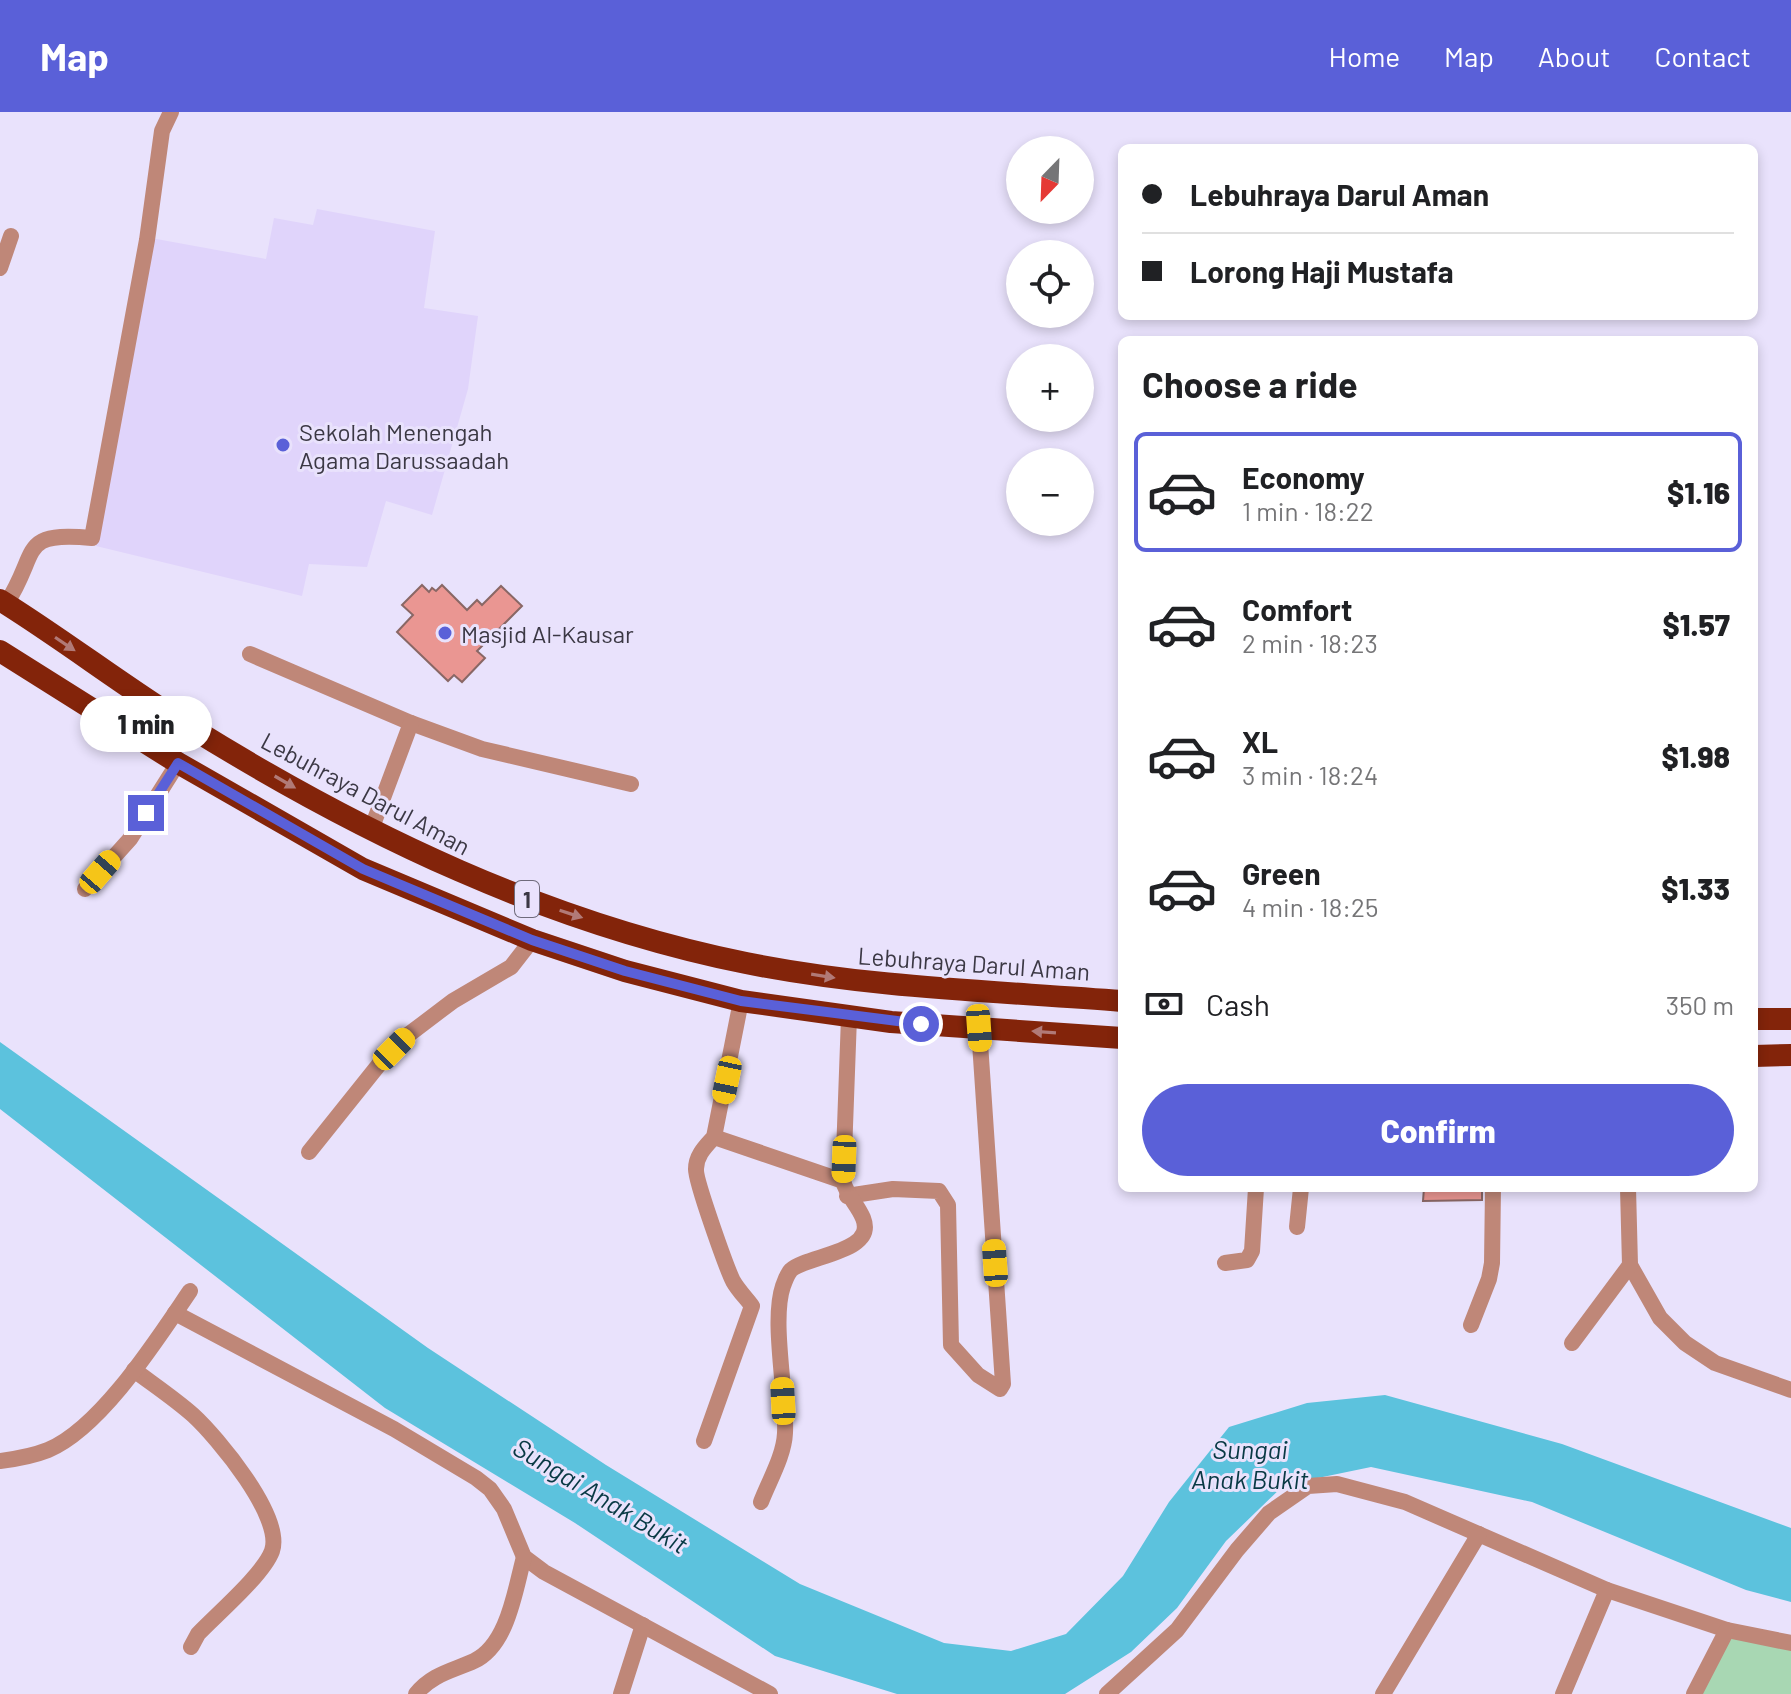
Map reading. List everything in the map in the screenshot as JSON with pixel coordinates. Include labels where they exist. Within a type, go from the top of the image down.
[{"type":"highway","name":"Lebuhraya Darul Aman","points":[[3,602],[193,729],[371,830],[449,868],[546,906],[706,954],[893,985],[1115,1003]]},
{"type":"highway","name":"1","points":[[0,651],[178,763],[363,869],[532,940],[625,971],[741,1001],[849,1017],[1118,1038]]},
{"type":"highway","points":[[1758,1019],[1791,1019]]},
{"type":"highway","points":[[1758,1056],[1791,1055]]},
{"type":"street","points":[[3,602],[22,578],[32,550],[42,540],[56,535],[92,538],[147,240],[162,131],[171,112]]},
{"type":"street","points":[[0,268],[11,236]]},
{"type":"street","points":[[250,654],[411,723],[482,749],[631,784]]},
{"type":"street","points":[[371,830],[411,723]]},
{"type":"street","points":[[85,889],[130,839],[178,763]]},
{"type":"street","points":[[309,1152],[381,1062],[408,1035],[453,1001],[511,967],[532,940]]},
{"type":"street","points":[[704,1441],[752,1306],[730,1275],[713,1219],[700,1193],[696,1168],[701,1151],[714,1137],[741,1001]]},
{"type":"street","points":[[761,1502],[785,1433],[781,1292],[792,1269],[821,1256],[841,1252],[857,1242],[864,1230],[863,1219],[845,1188],[849,1017]]},
{"type":"street","points":[[714,1137],[845,1188],[939,1191],[948,1205],[951,1345],[988,1384],[1000,1389],[1003,1384],[979,1028]]},
{"type":"street","points":[[1225,1263],[1247,1260],[1252,1251],[1256,1192]]},
{"type":"street","points":[[1297,1227],[1301,1192]]},
{"type":"street","points":[[1471,1325],[1489,1279],[1494,1243],[1493,1192]]},
{"type":"street","points":[[1628,1192],[1630,1265],[1660,1318],[1685,1343],[1715,1363],[1791,1390]]},
{"type":"street","points":[[1572,1343],[1630,1265]]},
{"type":"street","points":[[0,1461],[49,1450],[74,1435],[134,1370],[190,1291]]},
{"type":"street","points":[[175,1313],[394,1429],[476,1478],[490,1489],[504,1509],[524,1557],[544,1572],[770,1694]]},
{"type":"street","points":[[134,1370],[193,1415],[217,1439],[250,1486],[268,1517],[272,1532],[273,1549],[262,1566],[198,1634],[191,1647]]},
{"type":"street","points":[[1107,1694],[1177,1630],[1269,1513],[1308,1486],[1337,1484],[1365,1490],[1433,1513],[1607,1590],[1727,1630],[1791,1643]]},
{"type":"street","points":[[1383,1694],[1400,1671],[1479,1534]]},
{"type":"street","points":[[416,1694],[435,1675],[478,1659],[491,1650],[505,1621],[524,1557]]},
{"type":"street","points":[[1563,1694],[1607,1590]]},
{"type":"street","points":[[621,1694],[643,1625]]},
{"type":"street","points":[[1694,1694],[1727,1630]]},
{"type":"shaded area","name":"Sekolah Menengah Agama Darussaadah","points":[[317,209],[435,231],[424,308],[478,316],[468,389],[432,515],[386,501],[367,567],[309,564],[302,596],[96,546],[151,238],[266,259],[274,218],[313,225]]},
{"type":"green space","points":[[1732,1634],[1791,1646],[1791,1694],[1700,1694]]},
{"type":"water","name":"Sungai Anak Bukit","points":[[0,1042],[428,1348],[606,1465],[800,1584],[944,1643],[1011,1651],[1066,1634],[1123,1576],[1169,1502],[1229,1427],[1307,1403],[1385,1395],[1562,1444],[1791,1528],[1791,1602],[1746,1590],[1532,1502],[1371,1467],[1284,1485],[1226,1541],[1177,1608],[1131,1652],[1065,1694],[897,1694],[775,1656],[575,1523],[385,1408],[0,1109]]},
{"type":"building","name":"Masjid Al-Kausar","points":[[422,585],[429,592],[432,588],[436,591],[442,585],[467,610],[477,600],[482,605],[501,586],[522,606],[477,651],[485,658],[462,682],[454,675],[448,681],[397,632],[413,615],[402,605]]},
{"type":"building","points":[[1424,1192],[1482,1192],[1482,1200],[1423,1201]]},
{"type":"place","name":"Sekolah Menengah Agama Darussaadah","points":[[283,445]]},
{"type":"place","name":"Masjid Al-Kausar","points":[[445,633]]},
{"type":"route","points":[[146,813],[178,763],[363,869],[532,940],[625,971],[741,1001],[921,1024]]}]
